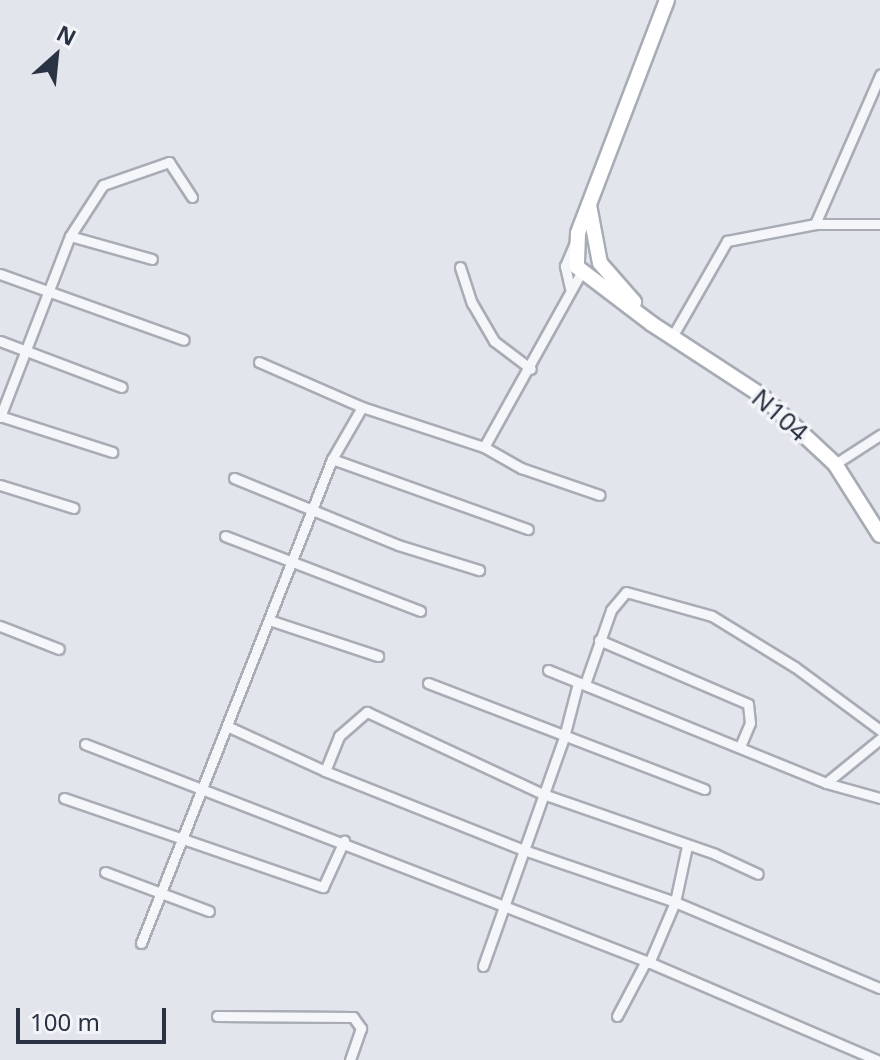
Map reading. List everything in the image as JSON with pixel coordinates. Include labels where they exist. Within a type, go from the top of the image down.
[{"type":"street","points":[[570,288],[565,266],[667,0]]},
{"type":"street","points":[[815,224],[880,75]]},
{"type":"street","points":[[112,452],[0,417],[70,236],[103,185],[166,163],[174,164],[192,197]]},
{"type":"street","name":"N104","points":[[589,203],[600,263],[652,324]]},
{"type":"street","points":[[672,337],[727,241],[815,224],[880,224]]},
{"type":"street","points":[[70,236],[152,259]]},
{"type":"street","points":[[484,447],[531,369],[570,288],[581,273],[576,242]]},
{"type":"street","points":[[460,267],[472,303],[494,341],[531,369]]},
{"type":"street","name":"N104","points":[[581,273],[761,395],[835,464],[880,535]]},
{"type":"street","points":[[0,274],[51,289],[184,340]]},
{"type":"street","points":[[0,341],[122,387]]},
{"type":"street","points":[[259,362],[362,407],[484,447],[521,468],[600,495]]},
{"type":"street","points":[[141,943],[164,893],[332,459],[362,407]]},
{"type":"street","points":[[835,464],[880,435]]},
{"type":"street","points":[[332,459],[528,529]]},
{"type":"street","points":[[234,478],[312,512],[479,570]]},
{"type":"street","points":[[0,485],[74,508]]},
{"type":"street","points":[[225,536],[420,611]]},
{"type":"street","points":[[483,966],[502,904],[524,850],[581,684],[618,598],[626,592],[712,616],[795,667],[880,730]]},
{"type":"street","points":[[269,620],[378,656]]},
{"type":"street","points":[[0,626],[59,649]]},
{"type":"street","points":[[599,640],[748,704],[750,723],[740,747]]},
{"type":"street","points":[[548,670],[826,783],[880,798]]},
{"type":"street","points":[[428,683],[704,789]]},
{"type":"street","points":[[325,771],[339,736],[367,712],[543,794],[758,874]]},
{"type":"street","points":[[229,727],[325,771],[524,850],[675,902],[880,988]]},
{"type":"street","points":[[826,783],[880,739]]},
{"type":"street","points":[[85,744],[344,841],[648,962],[877,1060]]},
{"type":"street","points":[[64,798],[323,887],[344,841]]},
{"type":"street","points":[[617,1016],[648,962],[675,902],[687,846]]},
{"type":"street","points":[[105,872],[209,911]]},
{"type":"street","points":[[217,1016],[353,1017],[361,1028],[350,1060]]}]
